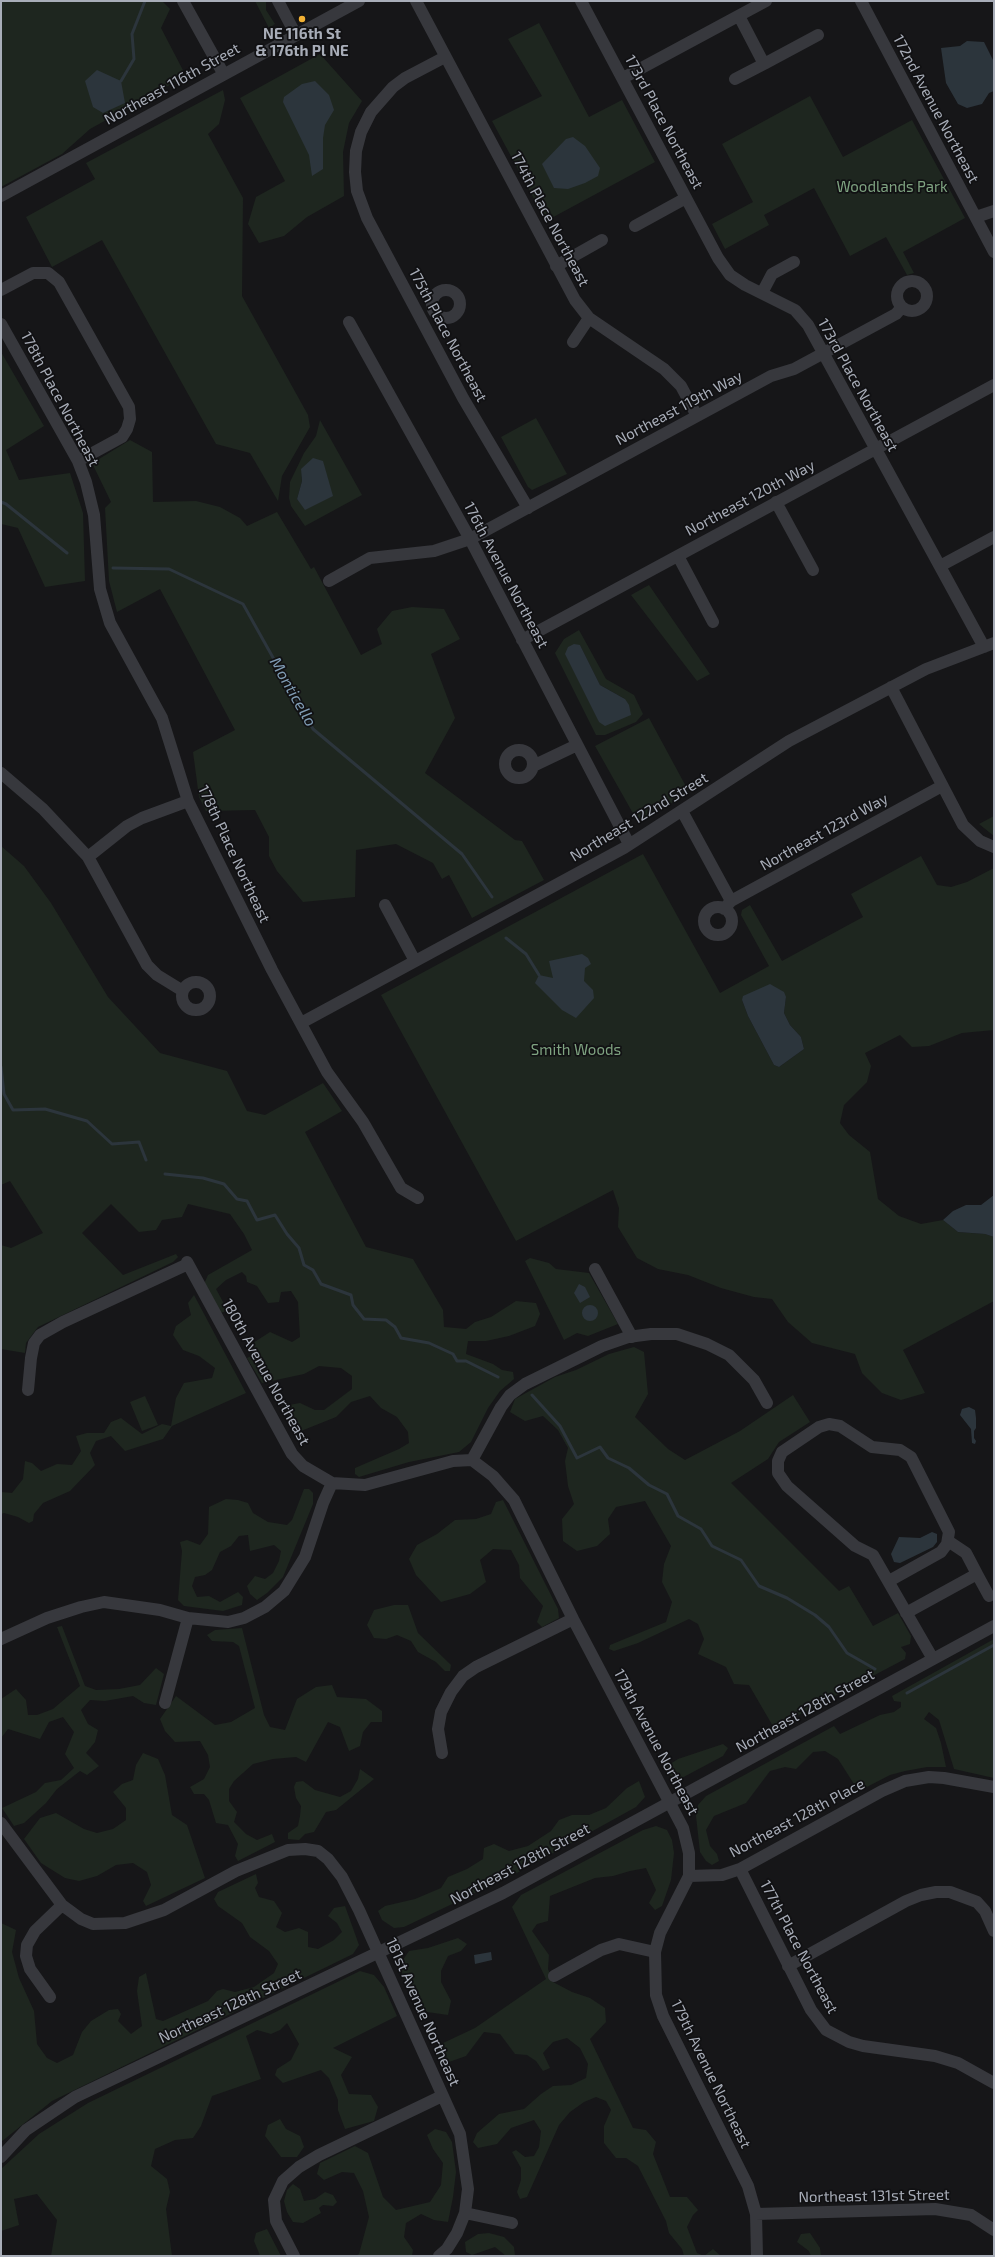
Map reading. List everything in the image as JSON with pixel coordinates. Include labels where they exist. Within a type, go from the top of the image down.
[{"type":"street","points":[[183,1],[223,73]]},
{"type":"street","points":[[278,1],[296,35]]},
{"type":"street","name":"Northeast 116th Street","points":[[1,196],[223,73],[359,1]]},
{"type":"street","name":"174th Place Northeast","points":[[416,1],[574,300],[589,318],[664,369],[681,386],[697,416]]},
{"type":"street","name":"173rd Place Northeast","points":[[581,1],[718,258],[730,275],[762,294],[794,310],[808,325],[940,566],[989,645]]},
{"type":"street","points":[[623,78],[766,1]]},
{"type":"street","name":"172nd Avenue Northeast","points":[[861,1],[994,252]]},
{"type":"street","points":[[739,16],[764,64]]},
{"type":"street","points":[[735,79],[818,35]]},
{"type":"street","name":"175th Place Northeast","points":[[445,57],[393,86],[371,112],[357,145],[355,172],[357,191],[367,218],[463,398],[528,508]]},
{"type":"street","points":[[635,226],[686,198]]},
{"type":"street","points":[[976,217],[994,211]]},
{"type":"street","points":[[556,266],[602,240]]},
{"type":"street","points":[[762,294],[772,274],[794,262]]},
{"type":"street","points":[[1,290],[33,273],[48,273],[59,282],[129,407],[130,419],[127,429],[122,437],[78,461]]},
{"type":"street","name":"Northeast 119th Way","points":[[329,581],[370,558],[434,551],[470,539],[770,376],[794,369],[896,314],[902,307]]},
{"type":"street","points":[[420,317],[434,310]]},
{"type":"street","points":[[573,342],[589,318]]},
{"type":"street","name":"176th Avenue Northeast","points":[[349,322],[470,539],[630,844]]},
{"type":"street","name":"178th Place Northeast","points":[[1,324],[78,461],[86,482],[94,515],[100,589],[110,623],[162,718],[188,801],[272,970],[327,1072],[363,1122],[400,1188],[418,1198]]},
{"type":"street","name":"Northeast 120th Way","points":[[522,640],[994,385]]},
{"type":"street","points":[[776,502],[813,570]]},
{"type":"street","points":[[940,566],[994,537]]},
{"type":"street","points":[[678,556],[713,622]]},
{"type":"street","name":"Northeast 122nd Street","points":[[301,1023],[630,844],[789,741],[926,669],[989,645]]},
{"type":"street","points":[[891,687],[963,825],[980,841],[994,847]]},
{"type":"street","points":[[533,766],[577,745]]},
{"type":"street","points":[[1,773],[44,809],[88,857],[147,965],[157,975],[183,991]]},
{"type":"street","name":"Northeast 123rd Way","points":[[682,811],[728,905],[942,786]]},
{"type":"street","points":[[88,857],[127,826],[188,801]]},
{"type":"street","points":[[385,905],[415,961]]},
{"type":"street","name":"180th Avenue Northeast","points":[[28,1390],[34,1343],[40,1334],[188,1263],[292,1454],[303,1466],[332,1483]]},
{"type":"street","points":[[595,1269],[632,1336]]},
{"type":"street","points":[[1,1639],[48,1618],[81,1607],[104,1602],[145,1608],[188,1618],[228,1622],[244,1618],[265,1607],[284,1592],[305,1556],[323,1503],[332,1483],[365,1485],[453,1461],[472,1460],[501,1407],[510,1395],[525,1384],[602,1346],[632,1336],[677,1334],[707,1344],[729,1356],[749,1375],[767,1403]]},
{"type":"street","points":[[889,1581],[941,1552],[948,1541],[949,1532],[910,1457],[900,1450],[872,1448],[840,1426],[829,1424],[819,1426],[782,1452],[778,1461],[778,1473],[786,1486],[855,1546],[873,1555],[933,1659]]},
{"type":"street","name":"179th Avenue Northeast","points":[[472,1460],[493,1476],[514,1500],[573,1619],[671,1802],[683,1828],[689,1853],[689,1876],[660,1933],[655,1952],[656,1995],[663,2016],[748,2186],[756,2214]]},
{"type":"street","points":[[948,1541],[966,1553],[989,1596]]},
{"type":"street","points":[[906,1613],[978,1574]]},
{"type":"street","points":[[165,1703],[188,1618]]},
{"type":"street","points":[[442,1753],[438,1729],[440,1712],[451,1692],[463,1676],[476,1667],[573,1619]]},
{"type":"street","name":"Northeast 128th Street","points":[[1,2157],[26,2130],[75,2097],[503,1894],[994,1626]]},
{"type":"street","name":"Northeast 128th Place","points":[[689,1876],[722,1875],[740,1869],[882,1791],[917,1778],[944,1778],[994,1787]]},
{"type":"street","points":[[1,1823],[62,1905],[35,1931],[27,1945],[26,1950],[26,1956],[30,1968],[50,1997]]},
{"type":"street","name":"181st Avenue Northeast","points":[[62,1905],[81,1919],[94,1924],[125,1923],[164,1910],[268,1856],[288,1850],[305,1849],[318,1851],[328,1859],[342,1877],[379,1954],[460,2134],[464,2150],[468,2189],[466,2213],[457,2233],[447,2249],[439,2256]]},
{"type":"street","name":"177th Place Northeast","points":[[740,1869],[788,1966],[817,2020],[826,2030],[836,2037],[863,2046],[935,2056],[958,2063],[994,2083]]},
{"type":"street","points":[[788,1966],[906,1901],[921,1895],[936,1892],[950,1892],[977,1902],[985,1911],[994,1931]]},
{"type":"street","points":[[554,1976],[600,1950],[619,1944],[655,1952]]},
{"type":"street","points":[[294,2256],[276,2220],[274,2200],[283,2181],[299,2167],[319,2155],[442,2096]]},
{"type":"street","name":"Northeast 131st Street","points":[[756,2214],[935,2209],[971,2215],[992,2224]]},
{"type":"street","points":[[466,2213],[512,2223]]},
{"type":"street","points":[[756,2214],[756,2256]]},
{"type":"green space","points":[[1,1],[162,1],[170,9],[161,28],[186,76],[90,129],[62,154],[1,187]]},
{"type":"green space","points":[[255,1],[266,1],[266,10],[275,24],[269,28]]},
{"type":"green space","points":[[539,23],[589,117],[622,100],[655,162],[546,221],[492,121],[542,96],[508,39]]},
{"type":"green space","points":[[320,54],[362,101],[349,123],[343,152],[344,196],[307,217],[284,236],[259,243],[248,224],[256,197],[285,181],[240,98]]},
{"type":"green space","points":[[223,90],[225,100],[219,124],[208,134],[243,198],[242,296],[308,415],[310,427],[282,476],[278,501],[250,453],[216,444],[102,240],[52,267],[26,217],[95,179],[86,163]]},
{"type":"green space","name":"Woodlands Park","points":[[810,96],[843,157],[912,120],[965,218],[903,252],[914,273],[907,275],[886,237],[850,256],[814,188],[764,215],[769,225],[725,249],[712,224],[753,202],[722,144]]},
{"type":"green space","points":[[1,352],[44,426],[6,450],[19,480],[70,473],[83,513],[85,581],[45,587],[18,528],[1,524]]},
{"type":"green space","points":[[536,418],[567,474],[532,490],[528,487],[501,437]]},
{"type":"green space","points":[[320,420],[362,495],[305,526],[291,506],[289,498],[290,482],[304,453],[316,436]],"holes":[[[301,469],[306,510],[297,499],[302,481]]]},
{"type":"green space","points":[[130,440],[152,452],[153,502],[196,501],[220,507],[240,518],[247,526],[277,512],[311,569],[314,567],[361,655],[382,644],[377,629],[392,611],[412,607],[444,609],[460,639],[431,654],[455,718],[425,773],[515,840],[522,841],[544,880],[472,918],[449,875],[442,879],[433,863],[396,844],[356,850],[355,897],[303,902],[277,871],[269,856],[269,837],[255,810],[206,811],[199,797],[193,752],[235,730],[160,589],[117,612],[109,581],[105,508],[111,502],[93,465],[99,459]]},
{"type":"green space","points":[[649,585],[710,674],[697,681],[631,595]]},
{"type":"green space","points":[[579,630],[606,679],[634,695],[643,714],[636,722],[605,735],[596,735],[555,653],[564,639]],"holes":[[[580,645],[600,685],[625,699],[599,722]]]},
{"type":"green space","points":[[649,718],[689,792],[639,824],[595,746]]},
{"type":"green space","points":[[994,816],[994,836],[979,824]]},
{"type":"green space","points":[[1,846],[24,866],[51,903],[108,997],[160,1053],[227,1071],[247,1111],[265,1115],[323,1083],[342,1111],[305,1132],[366,1247],[413,1259],[443,1310],[444,1327],[466,1329],[475,1322],[491,1317],[516,1301],[536,1303],[540,1314],[535,1326],[509,1336],[486,1341],[468,1341],[466,1354],[493,1364],[502,1370],[513,1372],[514,1379],[500,1391],[488,1408],[471,1442],[459,1452],[409,1462],[359,1477],[355,1474],[355,1468],[399,1449],[409,1443],[408,1432],[397,1417],[381,1408],[370,1396],[351,1402],[336,1417],[301,1431],[292,1426],[286,1410],[289,1405],[300,1403],[315,1410],[324,1410],[352,1389],[352,1376],[341,1368],[319,1366],[304,1374],[262,1383],[247,1358],[255,1354],[253,1343],[270,1332],[292,1342],[300,1337],[298,1302],[291,1291],[281,1292],[279,1302],[268,1303],[257,1286],[247,1282],[246,1276],[242,1272],[226,1280],[216,1289],[228,1311],[219,1313],[204,1284],[208,1275],[252,1250],[244,1234],[230,1214],[188,1204],[182,1217],[162,1220],[156,1230],[139,1232],[111,1204],[82,1233],[123,1275],[176,1254],[178,1257],[173,1262],[38,1327],[26,1343],[25,1353],[1,1349],[1,1245],[11,1248],[43,1233],[10,1181],[1,1185]]},
{"type":"green space","name":"Smith Woods","points":[[643,854],[720,993],[769,966],[741,915],[742,910],[750,905],[782,961],[863,917],[851,894],[921,856],[937,885],[951,887],[967,882],[994,868],[994,1030],[962,1033],[929,1046],[912,1047],[900,1035],[865,1053],[871,1066],[867,1082],[844,1105],[840,1123],[849,1135],[870,1152],[878,1199],[899,1216],[921,1224],[943,1220],[958,1232],[985,1234],[994,1237],[994,1301],[903,1350],[925,1393],[901,1400],[882,1393],[862,1373],[855,1354],[812,1343],[788,1322],[772,1299],[754,1297],[721,1288],[688,1275],[658,1269],[637,1258],[618,1227],[619,1208],[613,1190],[516,1241],[381,995]],"holes":[[[786,997],[784,1013],[790,1025],[801,1037],[804,1049],[779,1067],[774,1065],[748,1016],[742,1000]]]},
{"type":"green space","points":[[530,1258],[549,1263],[556,1269],[589,1273],[618,1324],[588,1336],[577,1333],[564,1340],[525,1261]]},
{"type":"green space","points":[[194,1295],[246,1393],[172,1426],[163,1439],[125,1451],[111,1436],[96,1441],[90,1453],[95,1465],[70,1491],[43,1503],[34,1514],[33,1521],[29,1523],[18,1517],[4,1513],[1,1514],[1,1492],[12,1493],[23,1479],[25,1461],[32,1463],[41,1471],[57,1464],[72,1465],[81,1451],[76,1436],[87,1433],[104,1433],[111,1422],[121,1418],[142,1434],[162,1424],[171,1426],[176,1398],[184,1383],[212,1378],[215,1368],[199,1356],[183,1350],[173,1335],[176,1326],[191,1315],[188,1303]]},
{"type":"green space","points":[[634,1347],[644,1352],[648,1394],[635,1417],[668,1449],[685,1460],[740,1431],[793,1395],[810,1422],[779,1442],[768,1459],[731,1483],[839,1591],[849,1586],[873,1626],[898,1613],[911,1636],[910,1644],[901,1647],[906,1653],[905,1659],[774,1728],[749,1685],[734,1684],[726,1667],[698,1654],[704,1639],[698,1624],[689,1619],[638,1643],[614,1651],[609,1649],[610,1645],[666,1622],[672,1602],[662,1582],[664,1564],[671,1546],[645,1501],[616,1507],[608,1519],[610,1534],[597,1546],[577,1551],[563,1541],[562,1519],[574,1504],[568,1486],[565,1461],[568,1448],[558,1430],[543,1416],[525,1421],[510,1412],[515,1399],[555,1377],[576,1370],[609,1354]]},
{"type":"green space","points":[[145,1396],[158,1425],[142,1431],[130,1402]]},
{"type":"green space","points":[[304,1489],[309,1489],[313,1493],[313,1504],[283,1577],[267,1593],[257,1600],[250,1594],[247,1586],[255,1576],[265,1579],[273,1573],[279,1561],[281,1551],[274,1545],[250,1551],[248,1535],[239,1536],[231,1546],[220,1552],[212,1570],[205,1575],[195,1577],[192,1586],[197,1597],[209,1596],[220,1602],[238,1592],[243,1597],[242,1605],[223,1611],[184,1606],[178,1600],[182,1551],[180,1542],[187,1540],[200,1545],[208,1534],[209,1507],[226,1499],[238,1500],[248,1503],[253,1513],[268,1522],[287,1525],[292,1520]]},
{"type":"green space","points":[[503,1500],[558,1609],[559,1618],[542,1627],[537,1622],[543,1606],[520,1578],[519,1565],[511,1550],[493,1549],[480,1560],[486,1582],[470,1594],[441,1602],[416,1575],[409,1559],[417,1545],[437,1534],[455,1520],[476,1519],[491,1514],[496,1502]]},
{"type":"green space","points":[[394,1605],[408,1605],[418,1633],[451,1665],[450,1671],[445,1671],[436,1662],[418,1652],[411,1641],[397,1635],[386,1639],[374,1638],[367,1625],[374,1610]]},
{"type":"green space","points":[[62,1626],[85,1686],[96,1690],[119,1689],[140,1685],[156,1668],[164,1674],[156,1705],[144,1703],[133,1696],[105,1701],[90,1700],[81,1710],[88,1724],[98,1730],[95,1742],[86,1753],[99,1766],[87,1775],[80,1771],[57,1789],[46,1803],[24,1823],[14,1826],[2,1808],[36,1792],[45,1783],[61,1780],[74,1768],[65,1754],[74,1732],[63,1717],[49,1722],[40,1739],[8,1729],[1,1738],[1,1699],[16,1689],[26,1700],[28,1715],[37,1715],[53,1709],[80,1686],[57,1627]]},
{"type":"green space","points":[[242,1628],[264,1715],[270,1727],[285,1730],[297,1699],[316,1687],[332,1685],[337,1697],[366,1699],[382,1711],[382,1722],[371,1722],[363,1732],[360,1746],[349,1751],[340,1727],[328,1722],[306,1762],[296,1757],[273,1759],[253,1764],[234,1781],[229,1789],[229,1801],[237,1812],[234,1822],[246,1834],[257,1840],[272,1834],[275,1842],[238,1861],[235,1856],[238,1844],[228,1825],[216,1823],[209,1800],[204,1794],[194,1794],[190,1787],[204,1779],[210,1767],[208,1755],[200,1741],[175,1742],[165,1731],[160,1719],[176,1696],[215,1725],[231,1722],[255,1708],[239,1646],[233,1642],[212,1641],[207,1635],[215,1630]]},
{"type":"green space","points":[[994,1639],[994,1778],[954,1769],[939,1720],[929,1712],[924,1719],[936,1728],[946,1767],[927,1767],[890,1775],[861,1790],[854,1784],[838,1759],[825,1751],[813,1752],[796,1769],[785,1767],[770,1771],[746,1803],[714,1816],[706,1830],[710,1846],[717,1854],[719,1861],[712,1865],[706,1861],[700,1852],[696,1816],[698,1805],[706,1796],[834,1726],[840,1734],[880,1715],[894,1712],[901,1707],[901,1702],[894,1701],[892,1696]]},
{"type":"green space","points":[[723,1744],[728,1748],[723,1756],[678,1780],[674,1780],[666,1770],[667,1766],[678,1759]]},
{"type":"green space","points":[[143,1753],[158,1759],[165,1775],[172,1815],[187,1825],[205,1878],[146,1906],[143,1901],[151,1885],[147,1872],[133,1863],[116,1865],[97,1876],[79,1881],[65,1878],[41,1863],[24,1839],[40,1818],[56,1813],[84,1829],[97,1833],[113,1829],[126,1820],[126,1808],[113,1792],[122,1784],[133,1780],[136,1765]]},
{"type":"green space","points":[[360,1769],[374,1779],[336,1810],[326,1812],[314,1832],[305,1834],[299,1840],[288,1839],[288,1833],[298,1826],[300,1816],[301,1806],[296,1798],[294,1787],[296,1782],[303,1781],[315,1790],[340,1797],[351,1791],[358,1779]]},
{"type":"green space","points":[[639,1781],[645,1797],[636,1807],[515,1874],[404,1927],[394,1928],[382,1920],[378,1911],[385,1906],[415,1899],[441,1888],[448,1877],[467,1869],[483,1859],[484,1848],[494,1844],[509,1851],[528,1846],[551,1831],[559,1820],[572,1815],[589,1815],[606,1808],[627,1788]]},
{"type":"green space","points":[[656,1826],[667,1830],[672,1840],[674,1853],[671,1880],[662,1906],[655,1910],[649,1903],[656,1890],[646,1868],[630,1871],[613,1876],[595,1878],[550,1896],[548,1921],[537,1924],[532,1931],[549,1955],[548,1969],[553,1982],[572,1992],[590,1998],[605,2008],[606,2022],[590,2039],[633,2128],[646,2130],[656,2142],[653,2154],[670,2197],[687,2197],[698,2210],[693,2215],[687,2227],[697,2253],[704,2256],[684,2256],[682,2249],[669,2233],[666,2221],[638,2166],[626,2158],[616,2158],[604,2143],[604,2126],[611,2110],[606,2101],[596,2097],[584,2102],[570,2112],[559,2125],[527,2197],[520,2199],[517,2192],[521,2180],[521,2168],[512,2152],[516,2150],[525,2157],[534,2156],[539,2147],[541,2131],[534,2120],[511,2128],[497,2144],[478,2148],[473,2142],[477,2133],[499,2114],[524,2109],[553,2086],[571,2085],[586,2078],[588,2064],[580,2048],[567,2038],[553,2042],[543,2053],[550,2068],[543,2071],[536,2061],[527,2055],[515,2054],[500,2034],[484,2032],[466,2056],[449,2062],[438,2058],[435,2053],[441,2044],[475,2028],[546,1979],[512,1907],[521,1895],[643,1830]]},
{"type":"green space","points":[[256,1874],[258,1883],[255,1888],[259,1897],[274,1901],[282,1913],[276,1927],[285,1932],[299,1928],[308,1932],[308,1947],[318,1949],[334,1940],[342,1932],[337,1923],[328,1916],[334,1908],[345,1906],[359,1945],[353,1954],[52,2101],[1,2142],[1,1923],[16,1930],[12,1952],[19,1978],[34,2011],[37,2044],[47,2058],[57,2063],[73,2055],[82,2032],[91,2021],[109,2010],[118,2009],[121,2014],[118,2021],[131,2034],[142,2026],[137,1991],[139,1977],[146,1973],[156,2019],[163,2021],[208,2001],[217,1991],[223,1989],[235,1992],[254,1987],[274,1973],[278,1964],[269,1951],[250,1937],[242,1923],[218,1906],[214,1899],[218,1892]]},
{"type":"green space","points":[[458,1938],[467,1944],[461,1951],[448,1956],[441,1971],[441,1982],[451,2001],[448,2015],[427,2012],[417,2002],[406,1984],[399,1966],[409,1951],[428,1948]]},
{"type":"green space","points":[[360,1971],[374,1975],[384,1987],[397,2016],[333,2048],[352,2057],[341,2075],[349,2094],[371,2095],[378,2107],[374,2121],[345,2129],[338,2110],[338,2100],[329,2078],[321,2070],[283,2083],[275,2075],[277,2069],[291,2060],[299,2044],[287,2023],[280,2030],[271,2034],[257,2030],[246,2036],[261,2079],[212,2096],[201,2126],[193,2138],[175,2140],[155,2149],[151,2166],[167,2179],[170,2192],[166,2209],[172,2256],[51,2256],[57,2220],[37,2194],[14,2199],[19,2225],[1,2231],[1,2169],[39,2134],[88,2103]]},
{"type":"green space","points":[[280,2119],[286,2129],[300,2136],[304,2147],[297,2157],[281,2157],[265,2136],[268,2125]]},
{"type":"green space","points":[[435,2129],[446,2132],[452,2142],[456,2172],[448,2222],[434,2220],[421,2214],[406,2223],[404,2237],[413,2250],[412,2256],[355,2256],[359,2254],[369,2217],[363,2191],[354,2173],[342,2172],[324,2180],[317,2174],[320,2163],[355,2146],[368,2153],[383,2197],[396,2210],[430,2202],[441,2185],[443,2163],[433,2149],[427,2135]]},
{"type":"green space","points":[[293,2184],[300,2189],[304,2201],[315,2199],[325,2192],[333,2195],[337,2202],[333,2206],[323,2205],[319,2208],[321,2213],[303,2223],[293,2222],[287,2212],[284,2201],[287,2190]]},
{"type":"green space","points":[[267,2229],[281,2256],[260,2256],[254,2241],[256,2233]]},
{"type":"green space","points":[[489,2233],[504,2237],[514,2247],[515,2256],[506,2256],[495,2247],[472,2255],[466,2252],[465,2242],[478,2234]]},
{"type":"green space","points":[[810,2233],[820,2248],[821,2256],[811,2256],[809,2251],[797,2242],[801,2234]]},
{"type":"green space","points":[[713,2249],[721,2256],[704,2256]]},
{"type":"shaded area","points":[[967,41],[984,42],[994,62],[994,91],[989,93],[982,104],[967,108],[958,104],[946,83],[941,48],[960,46]]},
{"type":"shaded area","points":[[97,70],[121,81],[125,103],[103,113],[93,107],[85,81]]},
{"type":"shaded area","points":[[315,81],[329,95],[334,110],[325,125],[323,138],[323,169],[312,176],[309,155],[283,102],[284,97],[302,84]]},
{"type":"shaded area","points":[[573,137],[585,146],[600,168],[598,176],[585,183],[568,189],[554,188],[542,164],[566,139]]},
{"type":"shaded area","points":[[313,458],[323,461],[333,496],[305,510],[297,499],[302,481],[301,469]]},
{"type":"shaded area","points":[[574,644],[580,645],[600,685],[625,699],[629,705],[631,715],[605,726],[599,722],[565,654],[568,647]]},
{"type":"shaded area","points":[[582,954],[588,958],[591,964],[585,968],[584,981],[593,990],[594,998],[576,1018],[562,1010],[535,983],[539,975],[553,978],[549,961]]},
{"type":"shaded area","points":[[770,984],[784,992],[786,997],[784,1013],[790,1025],[801,1037],[804,1049],[779,1067],[774,1065],[748,1016],[742,1000],[743,996]]},
{"type":"shaded area","points":[[994,1195],[994,1237],[985,1234],[958,1232],[943,1220],[953,1211],[966,1205],[981,1205]]},
{"type":"shaded area","points":[[579,1284],[585,1287],[590,1297],[580,1303],[574,1293]]},
{"type":"shaded area","points":[[590,1305],[596,1307],[598,1313],[596,1319],[590,1321],[584,1319],[582,1313],[584,1307]]},
{"type":"shaded area","points":[[969,1407],[975,1410],[975,1444],[972,1443],[971,1429],[960,1415],[962,1409]]},
{"type":"shaded area","points":[[932,1532],[937,1534],[937,1542],[933,1547],[900,1563],[894,1562],[891,1554],[899,1537],[920,1538]]},
{"type":"shaded area","points":[[491,1952],[492,1960],[475,1964],[474,1955]]},
{"type":"waterway","points":[[121,81],[134,59],[132,34],[145,1]]},
{"type":"waterway","name":"Monticello","points":[[1,502],[6,504],[67,553]]},
{"type":"waterway","name":"Monticello","points":[[113,568],[169,569],[243,604],[313,729],[462,854],[492,897]]},
{"type":"waterway","name":"Monticello","points":[[506,938],[526,954],[539,975]]},
{"type":"waterway","points":[[1,1067],[4,1094],[13,1110],[45,1109],[87,1121],[112,1144],[139,1142],[146,1160]]},
{"type":"waterway","points":[[165,1174],[203,1178],[224,1184],[237,1199],[247,1201],[257,1220],[275,1215],[287,1234],[299,1248],[304,1265],[313,1270],[321,1284],[351,1295],[353,1305],[364,1319],[386,1320],[395,1327],[401,1338],[429,1343],[453,1354],[457,1361],[466,1361],[498,1377]]},
{"type":"waterway","points":[[532,1395],[560,1426],[577,1458],[600,1447],[608,1458],[629,1468],[649,1485],[667,1494],[678,1516],[701,1529],[712,1546],[741,1560],[759,1586],[787,1598],[815,1615],[829,1627],[847,1653],[875,1669]]},
{"type":"waterway","points":[[907,1693],[994,1645]]},
{"type":"place","name":"NE 116th St & 176th Pl NE","points":[[302,19]]}]
